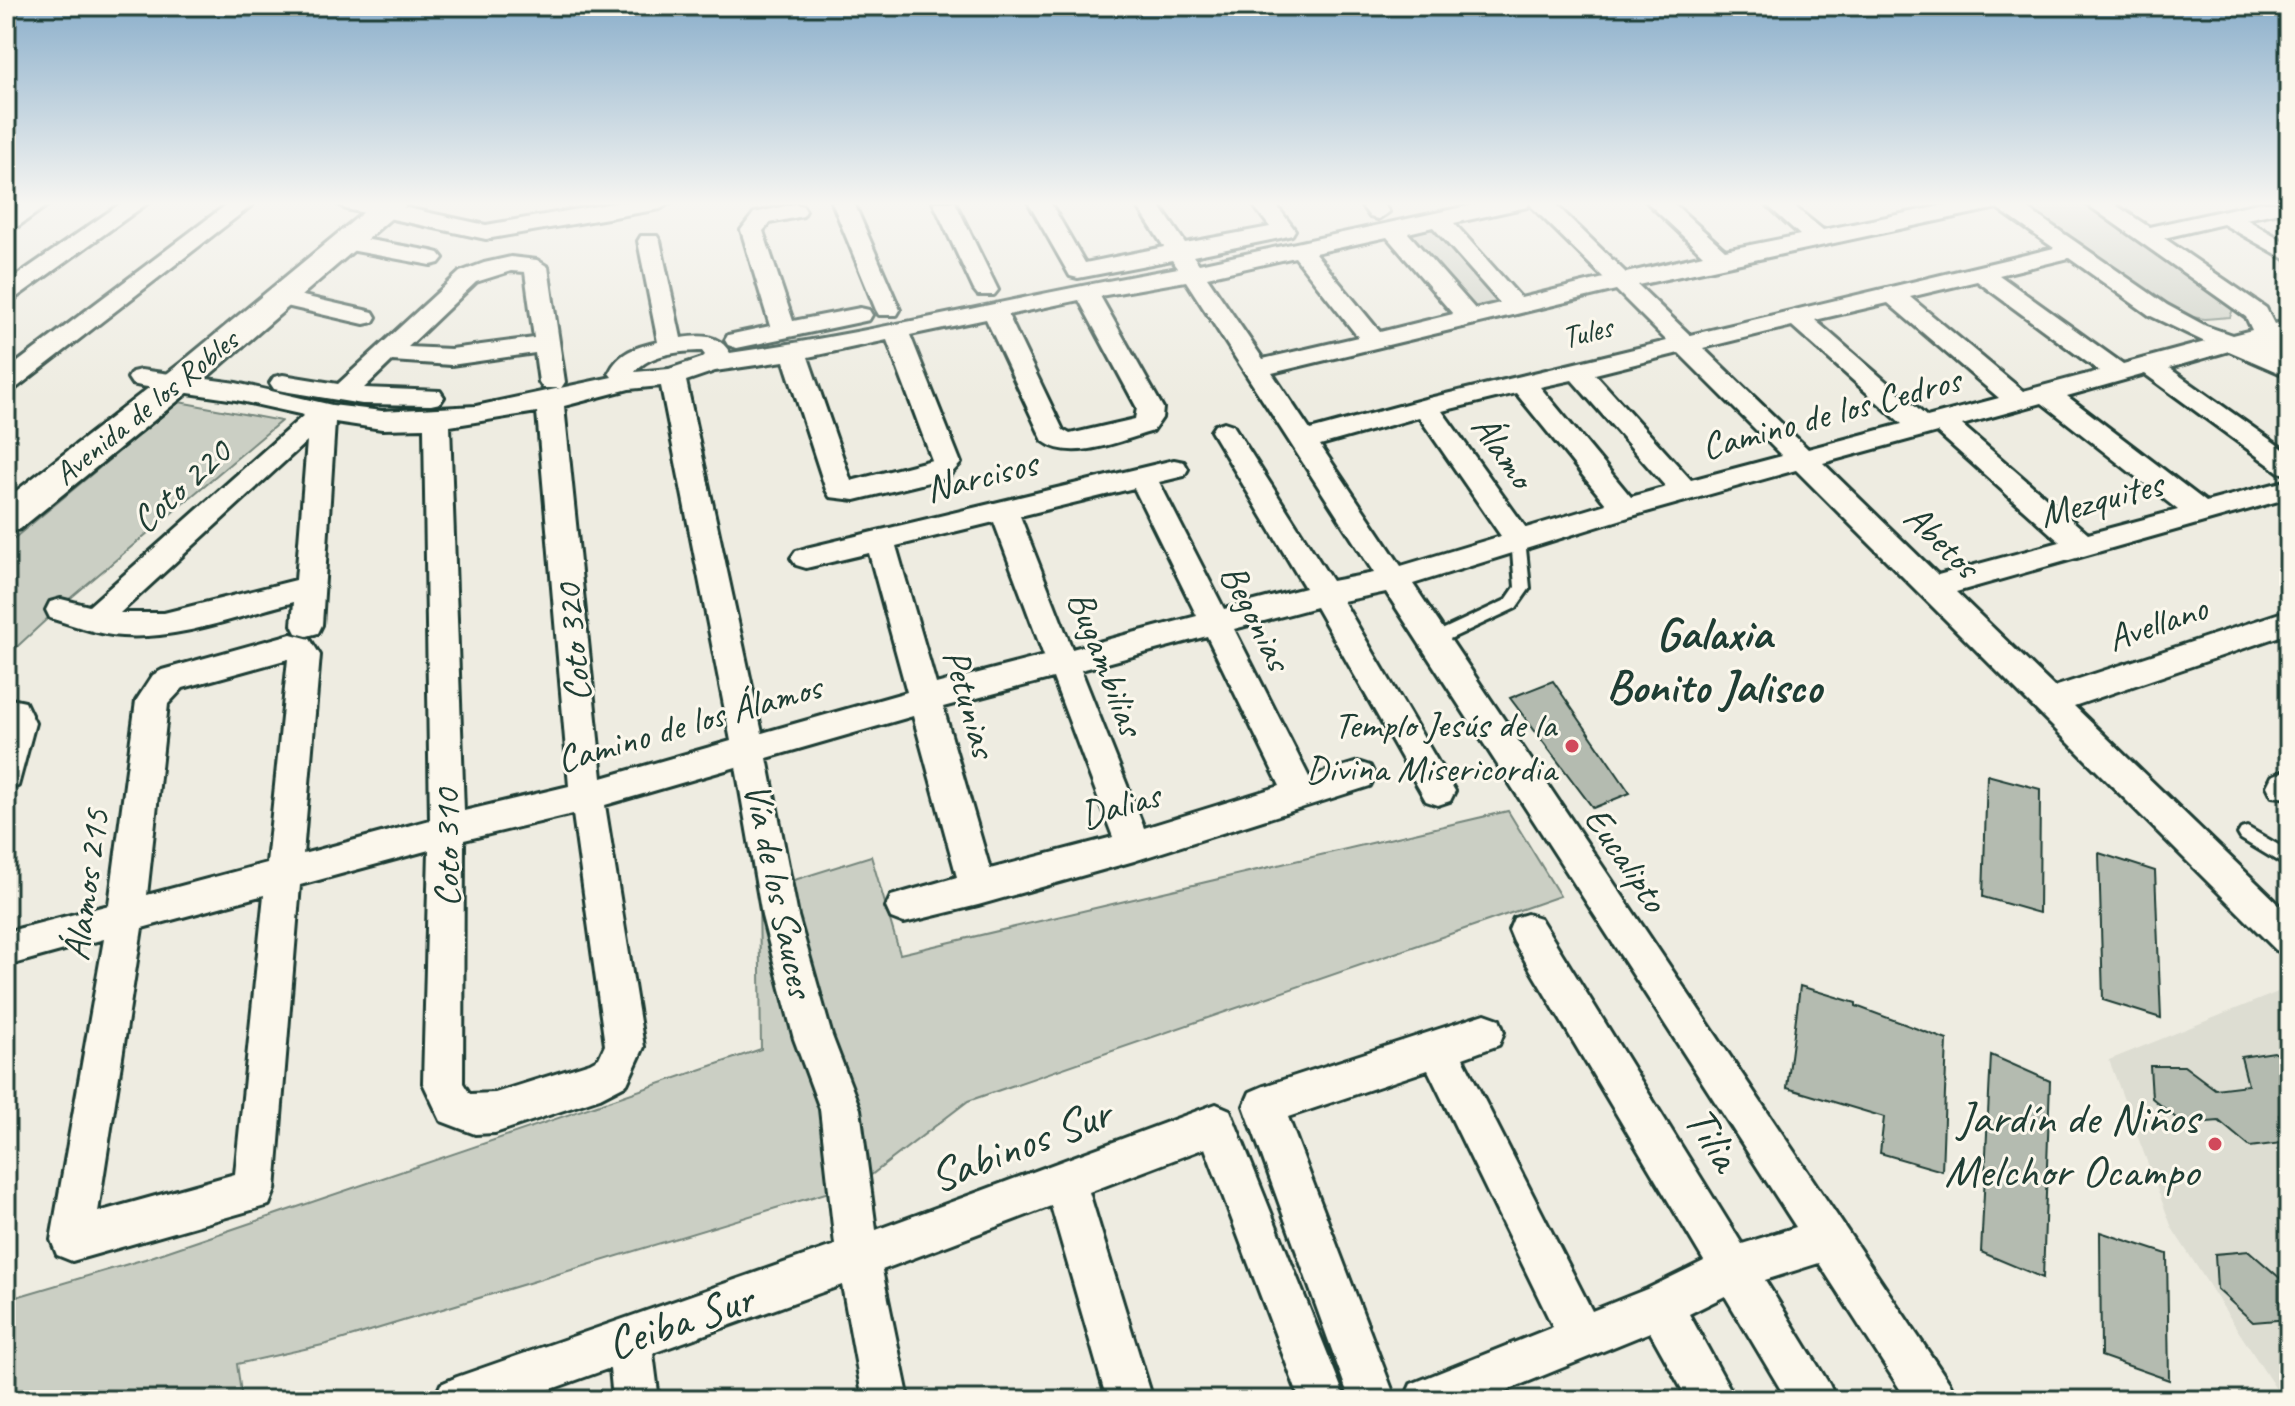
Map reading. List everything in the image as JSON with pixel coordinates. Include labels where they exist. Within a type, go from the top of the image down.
[{"type":"street","points":[[6,294],[44,268]]},
{"type":"street","points":[[6,383],[158,268]]},
{"type":"street","name":"Avenida de los Robles","points":[[6,519],[168,374],[294,268]]},
{"type":"street","name":"Avenida de los Robles","points":[[6,488],[281,298],[317,268]]},
{"type":"street","name":"Coto 320","points":[[387,353],[468,277],[478,271],[500,268]]},
{"type":"street","name":"Coto 320","points":[[536,268],[552,392],[587,796],[625,1047],[613,1071]]},
{"type":"street","name":"Vía de los Sauces","points":[[654,268],[780,916],[813,1039],[840,1109],[858,1258],[886,1400]]},
{"type":"street","points":[[765,268],[840,490],[855,491],[937,471],[947,463],[870,268]]},
{"type":"street","points":[[975,268],[1052,435],[1070,443],[1144,425],[1150,408],[1075,268]]},
{"type":"street","points":[[168,374],[323,412],[381,420],[491,413],[552,392],[672,362],[1153,268]]},
{"type":"street","name":"Eucalipto","points":[[1187,268],[1934,1400]]},
{"type":"street","points":[[1314,268],[1373,339]]},
{"type":"street","points":[[1426,268],[1469,317]]},
{"type":"street","points":[[1481,268],[1515,306]]},
{"type":"street","name":"Abetos","points":[[1608,268],[1801,462],[2050,701],[2289,938]]},
{"type":"street","points":[[1255,369],[1679,268]]},
{"type":"street","name":"Tules","points":[[1304,441],[1425,407],[2003,268]]},
{"type":"street","points":[[2099,268],[2158,310],[2226,343],[2282,364],[2278,330],[2192,268]]},
{"type":"street","points":[[1981,273],[2121,375]]},
{"type":"street","points":[[1893,295],[2019,401]]},
{"type":"street","points":[[281,298],[364,317]]},
{"type":"street","points":[[1796,317],[2082,545]]},
{"type":"street","name":"Camino de los Cedros","points":[[1395,579],[1625,508],[2278,330]]},
{"type":"street","points":[[344,392],[387,353],[451,357],[545,344]]},
{"type":"street","points":[[2150,366],[2289,466]]},
{"type":"street","points":[[1577,370],[1686,492]]},
{"type":"street","points":[[168,374],[398,398],[552,392]]},
{"type":"street","points":[[1522,383],[1625,508]]},
{"type":"street","points":[[2048,394],[2202,514]]},
{"type":"street","points":[[381,420],[398,398]]},
{"type":"street","name":"Álamo","points":[[1425,407],[1518,539]]},
{"type":"street","points":[[284,873],[323,412]]},
{"type":"street","name":"Coto 220","points":[[93,620],[323,412]]},
{"type":"street","name":"Coto 310","points":[[437,418],[447,830],[443,1083],[448,1102],[459,1111],[478,1115],[495,1113],[600,1079],[613,1071]]},
{"type":"street","points":[[1224,431],[1324,594],[1438,791]]},
{"type":"street","name":"Narcisos","points":[[806,558],[1174,469]]},
{"type":"street","name":"Begonias","points":[[1142,476],[1213,624],[1300,793]]},
{"type":"street","name":"Mezquites","points":[[1933,587],[2289,489]]},
{"type":"street","name":"Bugambilias","points":[[1003,510],[1134,846]]},
{"type":"street","name":"Petunias","points":[[880,540],[978,889]]},
{"type":"street","name":"Camino de los Álamos","points":[[6,949],[447,830],[587,796],[927,699],[1324,594],[1395,579]]},
{"type":"street","points":[[61,610],[120,625],[164,624],[310,587]]},
{"type":"street","name":"Avellano","points":[[2050,701],[2289,621]]},
{"type":"street","name":"Álamos 215","points":[[284,873],[254,1190],[72,1240],[126,917],[152,701],[164,684],[184,674],[291,646],[303,636]]},
{"type":"street","points":[[6,711],[14,711],[19,723],[6,776]]},
{"type":"street","name":"Dalias","points":[[904,907],[1134,846],[1358,776]]},
{"type":"street","name":"Tilia","points":[[1527,930],[1813,1400]]},
{"type":"street","points":[[1373,1400],[1264,1106],[1485,1032]]},
{"type":"street","points":[[1438,1049],[1581,1337]]},
{"type":"street","name":"Sabinos Sur","points":[[858,1258],[1216,1124],[1323,1400]]},
{"type":"street","points":[[1065,1182],[1130,1400]]},
{"type":"street","points":[[1441,1397],[1660,1306],[1735,1268],[1827,1239]]},
{"type":"street","name":"Ceiba Sur","points":[[457,1400],[858,1258]]},
{"type":"street","points":[[1660,1306],[1713,1400]]},
{"type":"street","points":[[629,1339],[636,1400]]},
{"type":"lane","points":[[1434,640],[1511,604],[1523,588],[1518,539]]},
{"type":"lane","points":[[2247,834],[2289,860]]},
{"type":"shaded area","points":[[1438,268],[1472,268],[1501,301],[1472,307]]},
{"type":"shaded area","points":[[2110,268],[2184,268],[2235,304],[2230,317],[2205,319],[2186,316],[2156,300]]},
{"type":"shaded area","points":[[179,402],[281,421],[61,606],[6,657],[6,545]]},
{"type":"shaded area","points":[[1508,811],[1560,896],[968,1101],[862,1182],[327,1344],[237,1364],[242,1400],[6,1400],[6,1300],[145,1259],[761,1049],[759,891],[871,856],[900,954]]},
{"type":"shaded area","name":"Jardín de Niños Melchor Ocampo","points":[[2283,990],[2289,996],[2289,1400],[2283,1400],[2172,1228],[2109,1060]]},
{"type":"building","name":"Templo Jesús de la Divina Misericordia","points":[[1553,681],[1630,793],[1593,808],[1510,698]]},
{"type":"building","points":[[1987,775],[2040,789],[2039,913],[1983,897]]},
{"type":"building","points":[[2099,853],[2155,871],[2161,1018],[2103,1000]]},
{"type":"building","points":[[1800,986],[1856,1003],[1856,1006],[1947,1040],[1942,1171],[1880,1153],[1884,1117],[1787,1088]]},
{"type":"building","points":[[2274,1052],[2289,1063],[2289,1113],[2279,1115],[2282,1143],[2250,1147],[2219,1121],[2183,1124],[2152,1098],[2150,1066],[2184,1066],[2215,1089],[2248,1085],[2241,1057]]},
{"type":"building","points":[[1991,1055],[2050,1081],[2043,1278],[1981,1252]]},
{"type":"building","points":[[2100,1232],[2167,1254],[2169,1380],[2101,1356]]},
{"type":"building","points":[[2249,1251],[2289,1286],[2289,1319],[2253,1322],[2217,1289],[2215,1254]]},
{"type":"place","name":"Templo Jesús de la Divina Misericordia","points":[[1572,746]]},
{"type":"place","name":"Jardín de Niños Melchor Ocampo","points":[[2215,1144]]},
{"type":"district","name":"Galaxia Bonito Jalisco","points":[[1714,660]]}]
